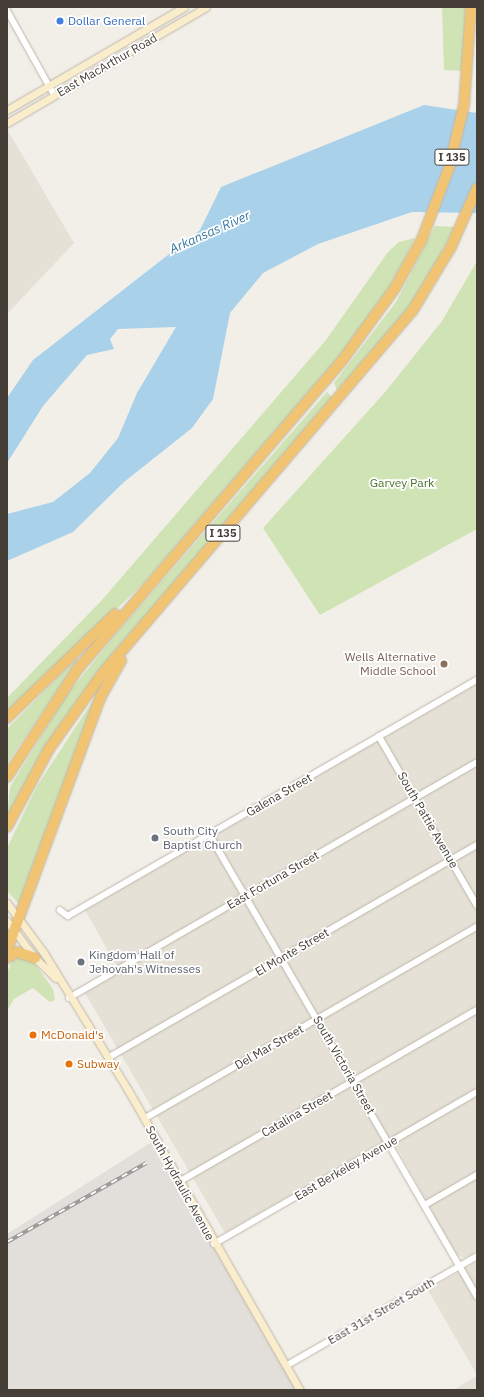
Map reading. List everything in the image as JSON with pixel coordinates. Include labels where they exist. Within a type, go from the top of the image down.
[{"type":"highway","name":"I 135","points":[[7,777],[77,670],[364,334],[422,239],[451,162],[468,71],[471,7]]},
{"type":"highway","name":"I 135","points":[[7,827],[67,721],[162,604],[397,332],[451,247],[477,188]]},
{"type":"highway","points":[[7,718],[158,575]]},
{"type":"highway","points":[[7,950],[18,916],[100,698],[112,674],[162,604]]},
{"type":"highway","points":[[7,958],[17,952],[35,958]]},
{"type":"street","name":"East MacArthur Road","points":[[7,110],[184,7]]},
{"type":"street","name":"East MacArthur Road","points":[[7,123],[206,7]]},
{"type":"street","points":[[7,10],[55,96]]},
{"type":"street","name":"Galena Street","points":[[60,910],[68,916],[477,680]]},
{"type":"street","name":"South Pattie Avenue","points":[[379,736],[477,905]]},
{"type":"street","name":"East Fortuna Street","points":[[69,998],[477,762]]},
{"type":"street","name":"South Victoria Street","points":[[210,835],[318,1019],[477,1296]]},
{"type":"street","name":"El Monte Street","points":[[108,1058],[477,845]]},
{"type":"street","name":"South Hydraulic Avenue","points":[[7,903],[18,916],[108,1058],[214,1244],[300,1390]]},
{"type":"street","name":"South Hydraulic Avenue","points":[[7,921],[35,958],[56,978]]},
{"type":"street","name":"Del Mar Street","points":[[144,1119],[477,928]]},
{"type":"street","name":"Catalina Street","points":[[179,1182],[477,1010]]},
{"type":"street","name":"East Berkeley Avenue","points":[[214,1244],[477,1092]]},
{"type":"street","points":[[424,1205],[477,1175]]},
{"type":"street","name":"East 31st Street South","points":[[286,1366],[477,1256]]},
{"type":"shaded area","points":[[7,129],[74,243],[7,314]]},
{"type":"shaded area","points":[[477,684],[477,1251],[464,1258],[456,1254],[391,1137],[225,1233],[85,993],[120,972],[85,910]]},
{"type":"shaded area","points":[[155,1140],[300,1390],[7,1390],[7,1234]]},
{"type":"shaded area","points":[[477,1262],[477,1375],[428,1290]]},
{"type":"shaded area","points":[[477,1376],[477,1390],[453,1390]]},
{"type":"green space","points":[[442,7],[466,7],[462,71],[444,70]]},
{"type":"green space","points":[[435,226],[455,227],[418,296],[399,323],[337,390],[334,383],[396,302]]},
{"type":"green space","points":[[415,238],[390,287],[345,350],[144,583],[7,713],[7,698],[102,600],[326,340],[388,252],[399,242]]},
{"type":"green space","name":"Garvey Park","points":[[477,261],[477,529],[320,615],[263,528],[386,391],[442,321]]},
{"type":"green space","points":[[327,392],[333,398],[144,618],[7,818],[10,787],[66,696],[120,629]]},
{"type":"green space","points":[[77,658],[78,660],[7,764],[7,729]]},
{"type":"green space","points":[[98,693],[19,904],[7,891],[7,848],[37,786]]},
{"type":"green space","points":[[17,958],[27,958],[35,964],[53,989],[55,1000],[50,1002],[33,988],[14,999],[7,1011],[7,973],[12,961]]},
{"type":"water","name":"Arkansas River","points":[[424,105],[477,113],[477,213],[412,212],[318,244],[263,273],[230,313],[213,399],[192,428],[124,482],[73,532],[7,561],[7,514],[53,502],[90,473],[118,438],[137,393],[176,327],[118,329],[110,339],[114,349],[87,355],[43,406],[7,463],[7,398],[33,360],[200,230],[221,187]]},
{"type":"railway","points":[[7,1242],[146,1163]]},
{"type":"place","name":"Dollar General","points":[[60,21]]},
{"type":"place","name":"Wells Alternative Middle School","points":[[444,664]]},
{"type":"place","name":"South City Baptist Church","points":[[155,838]]},
{"type":"place","name":"Kingdom Hall of Jehovah's Witnesses","points":[[81,962]]},
{"type":"place","name":"McDonald's","points":[[33,1035]]},
{"type":"place","name":"Subway","points":[[69,1064]]}]
